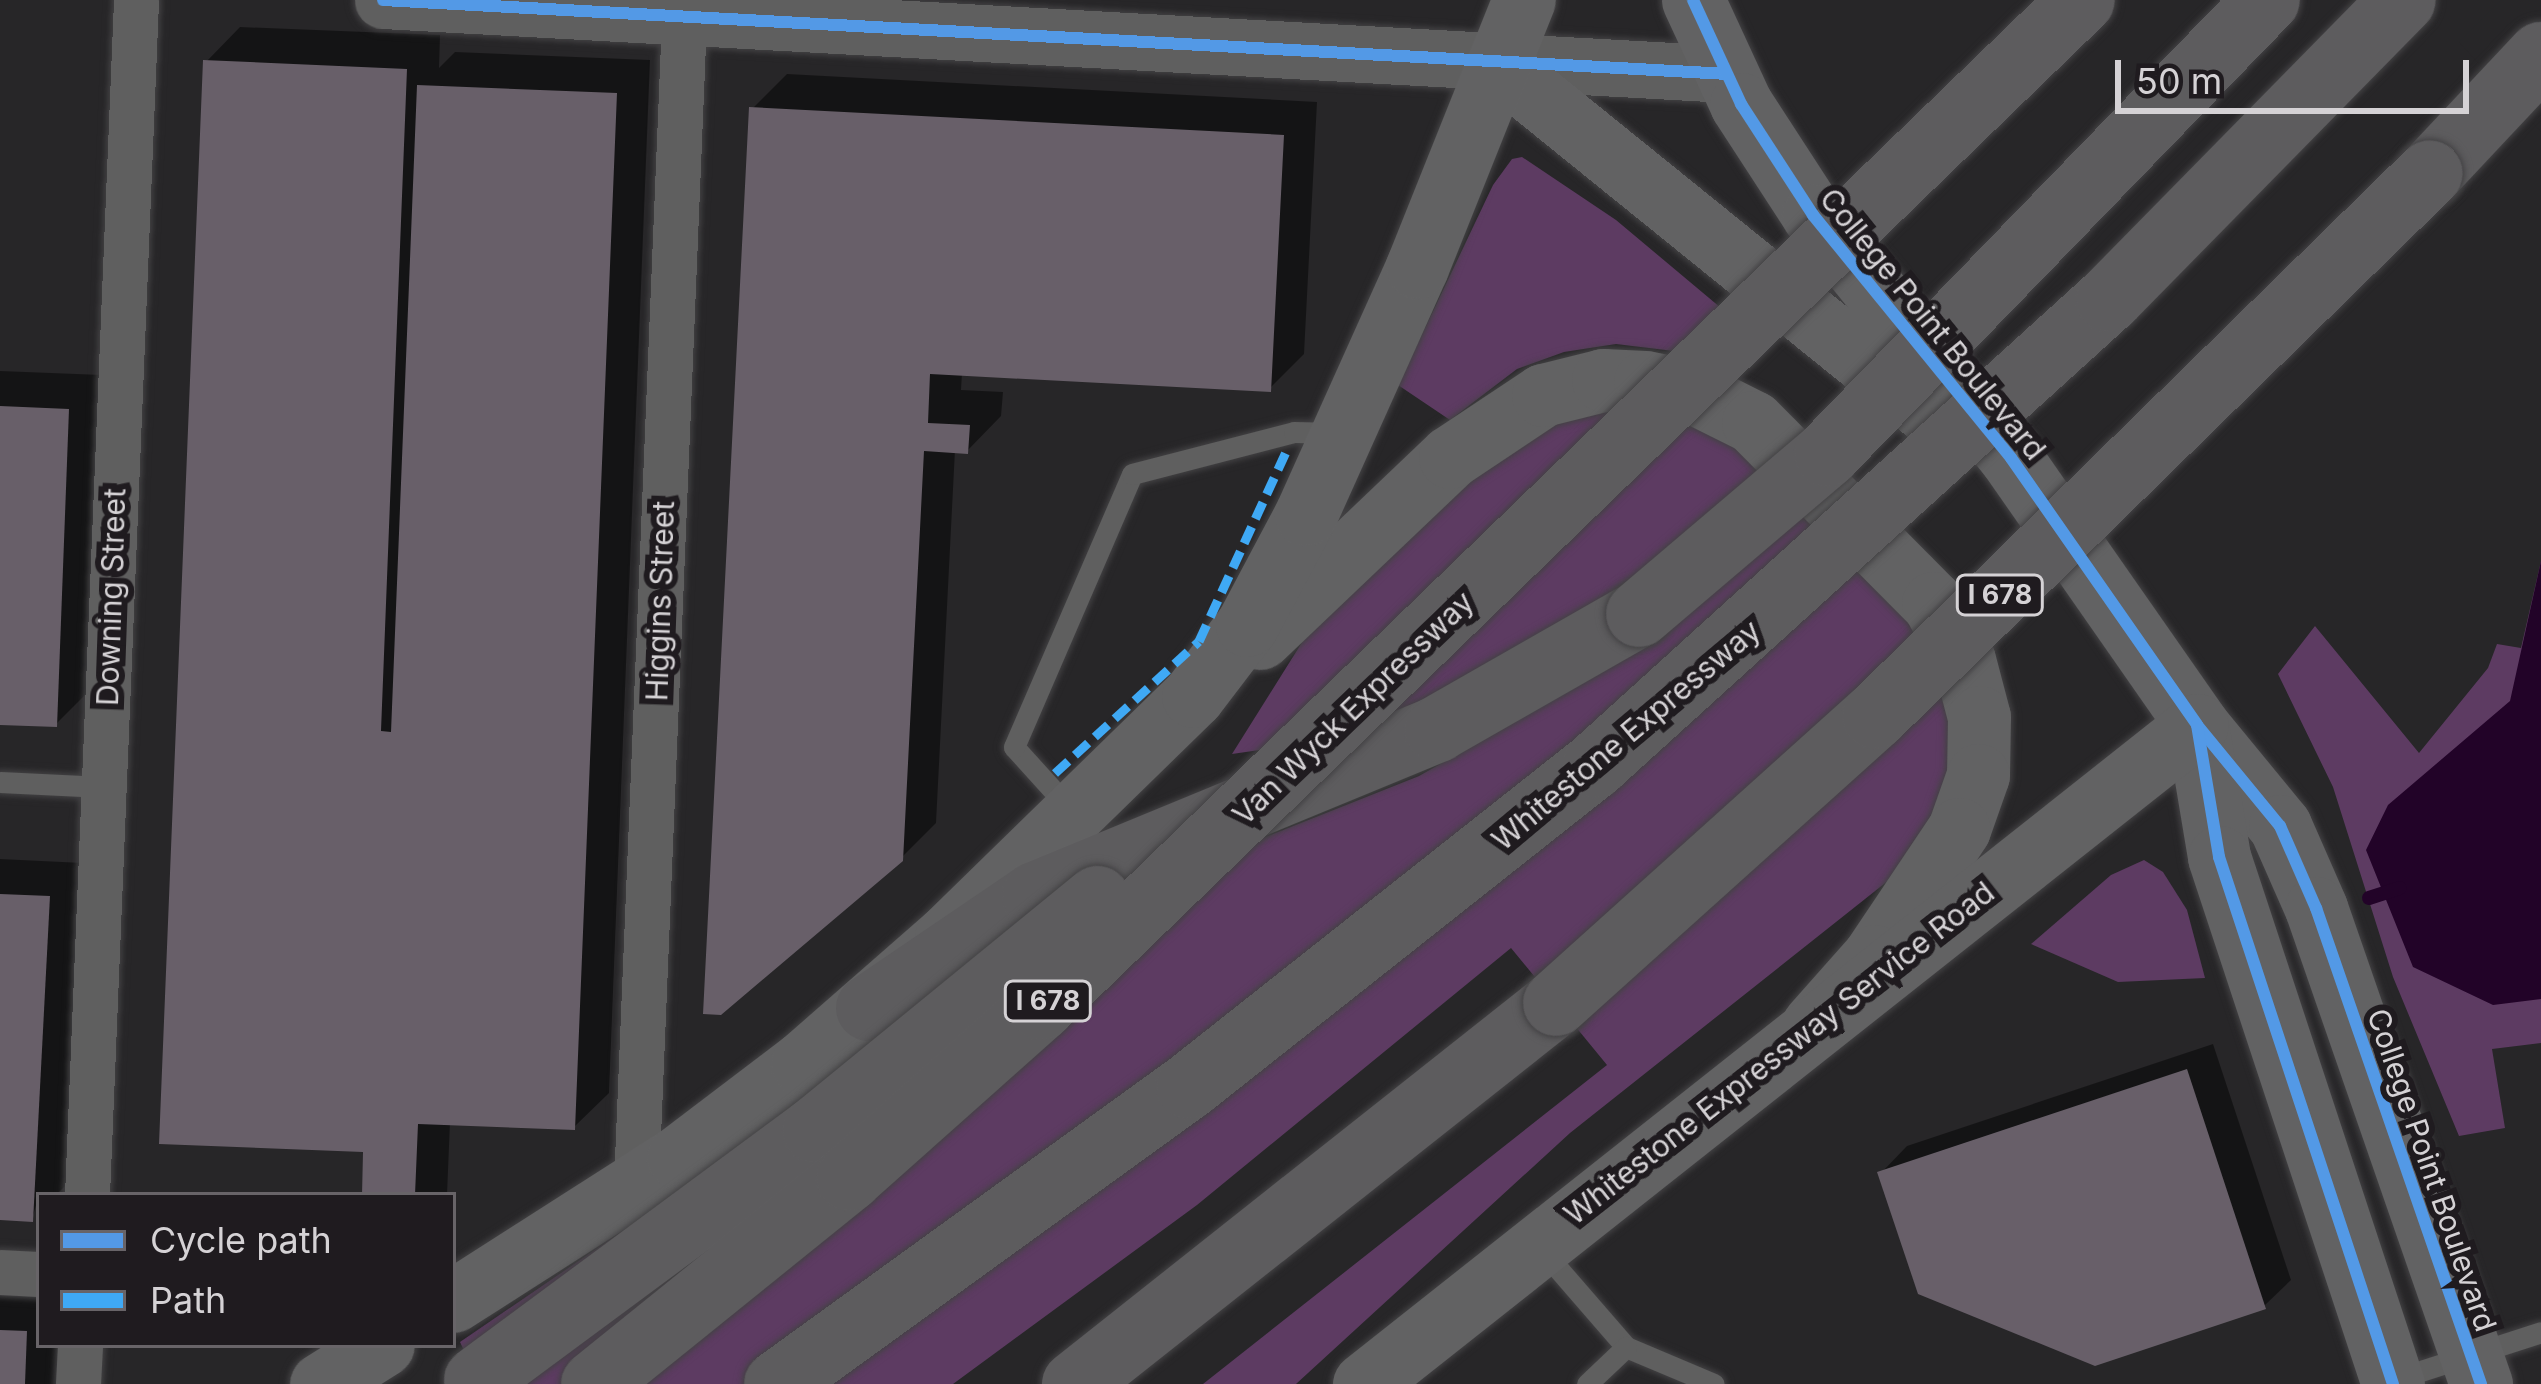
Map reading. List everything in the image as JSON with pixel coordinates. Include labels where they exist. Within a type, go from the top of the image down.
[{"type":"highway","name":"Van Wyck Expressway","points":[[594,1384],[979,1064],[2082,0]]},
{"type":"highway","points":[[869,1008],[1035,895],[1436,729],[1640,614],[1841,440],[2267,0]]},
{"type":"highway","name":"Whitestone Expressway","points":[[777,1384],[1172,1099],[1595,765],[2092,315],[2403,0]]},
{"type":"highway","name":"I 678","points":[[1075,1384],[1556,1003],[1892,701],[2430,173],[2541,56]]},
{"type":"highway","points":[[2430,173],[2541,67]]},
{"type":"highway","points":[[474,1382],[815,1130],[1476,589]]},
{"type":"main road","points":[[1158,735],[1247,625],[1344,433],[1524,0]]},
{"type":"main road","name":"College Point Boulevard","points":[[1693,0],[1726,74],[1813,215],[2052,513],[2197,725],[2260,796],[2303,875],[2476,1369]]},
{"type":"main road","points":[[1498,65],[2052,513]]},
{"type":"main road","points":[[456,1298],[636,1184],[869,1008],[1450,458],[1523,404],[1603,380],[1657,383],[1711,399],[1772,436],[1921,587],[1955,641],[1978,717],[1978,776],[1959,829],[1886,940],[1813,1025]]},
{"type":"main road","name":"College Point Boulevard","points":[[2197,725],[2211,830],[2392,1382]]},
{"type":"main road","name":"Whitestone Expressway Service Road","points":[[1364,1384],[2197,725]]},
{"type":"main road","points":[[321,1384],[378,1348]]},
{"type":"street","name":"Downing Street","points":[[87,1192],[136,0]]},
{"type":"street","points":[[383,0],[1726,74]]},
{"type":"street","name":"Higgins Street","points":[[636,1184],[684,17]]},
{"type":"street","points":[[0,1272],[36,1274]]},
{"type":"street","points":[[78,1384],[80,1348]]},
{"type":"lane","points":[[1074,814],[1014,747],[1132,474],[1294,432],[1344,433]]},
{"type":"lane","points":[[0,782],[104,788]]},
{"type":"lane","points":[[1538,1244],[1626,1348],[1714,1384]]},
{"type":"lane","points":[[2392,1382],[2476,1369],[2541,1332]]},
{"type":"lane","points":[[1586,1384],[1626,1348]]},
{"type":"shaded area","points":[[1522,157],[1616,220],[1758,339],[1690,353],[1616,344],[1564,352],[1517,369],[1450,420],[1398,385],[1493,185],[1512,159]]},
{"type":"shaded area","points":[[1600,405],[1709,426],[1803,496],[1945,664],[1956,772],[1929,837],[1889,880],[1570,1133],[1296,1384],[1203,1384],[1607,1065],[1511,948],[1197,1205],[953,1384],[480,1384],[460,1342],[1107,900],[1419,776],[1629,657],[1483,675],[1335,739],[1232,754],[1316,620],[1519,437]]},
{"type":"shaded area","points":[[2541,561],[2541,1043],[2492,1049],[2505,1128],[2459,1136],[2393,977],[2333,787],[2278,674],[2315,626],[2419,753],[2488,668],[2497,644],[2521,648]]},
{"type":"shaded area","points":[[2541,561],[2541,999],[2493,1005],[2413,967],[2366,850],[2388,805],[2510,701]]},
{"type":"shaded area","points":[[2144,860],[2163,872],[2187,910],[2205,978],[2118,982],[2031,944],[2111,875]]},
{"type":"pier","points":[[2501,0],[2541,0],[2541,132],[2459,42]]},
{"type":"building","points":[[203,60],[407,69],[381,731],[391,732],[417,85],[617,93],[575,1130],[418,1124],[415,1192],[362,1192],[363,1152],[159,1144]]},
{"type":"building","points":[[749,107],[1284,135],[1271,392],[930,374],[928,423],[970,425],[968,454],[924,451],[903,861],[721,1015],[703,1014]]},
{"type":"building","points":[[0,406],[69,409],[57,727],[0,725]]},
{"type":"building","points":[[0,894],[50,896],[33,1222],[0,1220]]},
{"type":"building","points":[[2187,1069],[2266,1309],[2095,1366],[1918,1294],[1877,1172]]},
{"type":"building","points":[[0,1330],[27,1331],[25,1384],[0,1384]]},
{"type":"waterway","points":[[2369,898],[2399,888]]},
{"type":"marked path","points":[[1055,773],[1199,641],[1287,450]]},
{"type":"cycle path","points":[[383,0],[1726,74]]},
{"type":"cycle path","points":[[1693,0],[1741,104],[1813,215],[2011,458],[2197,725],[2280,826],[2316,908],[2481,1384]]},
{"type":"cycle path","points":[[2197,725],[2219,857],[2393,1384]]}]
